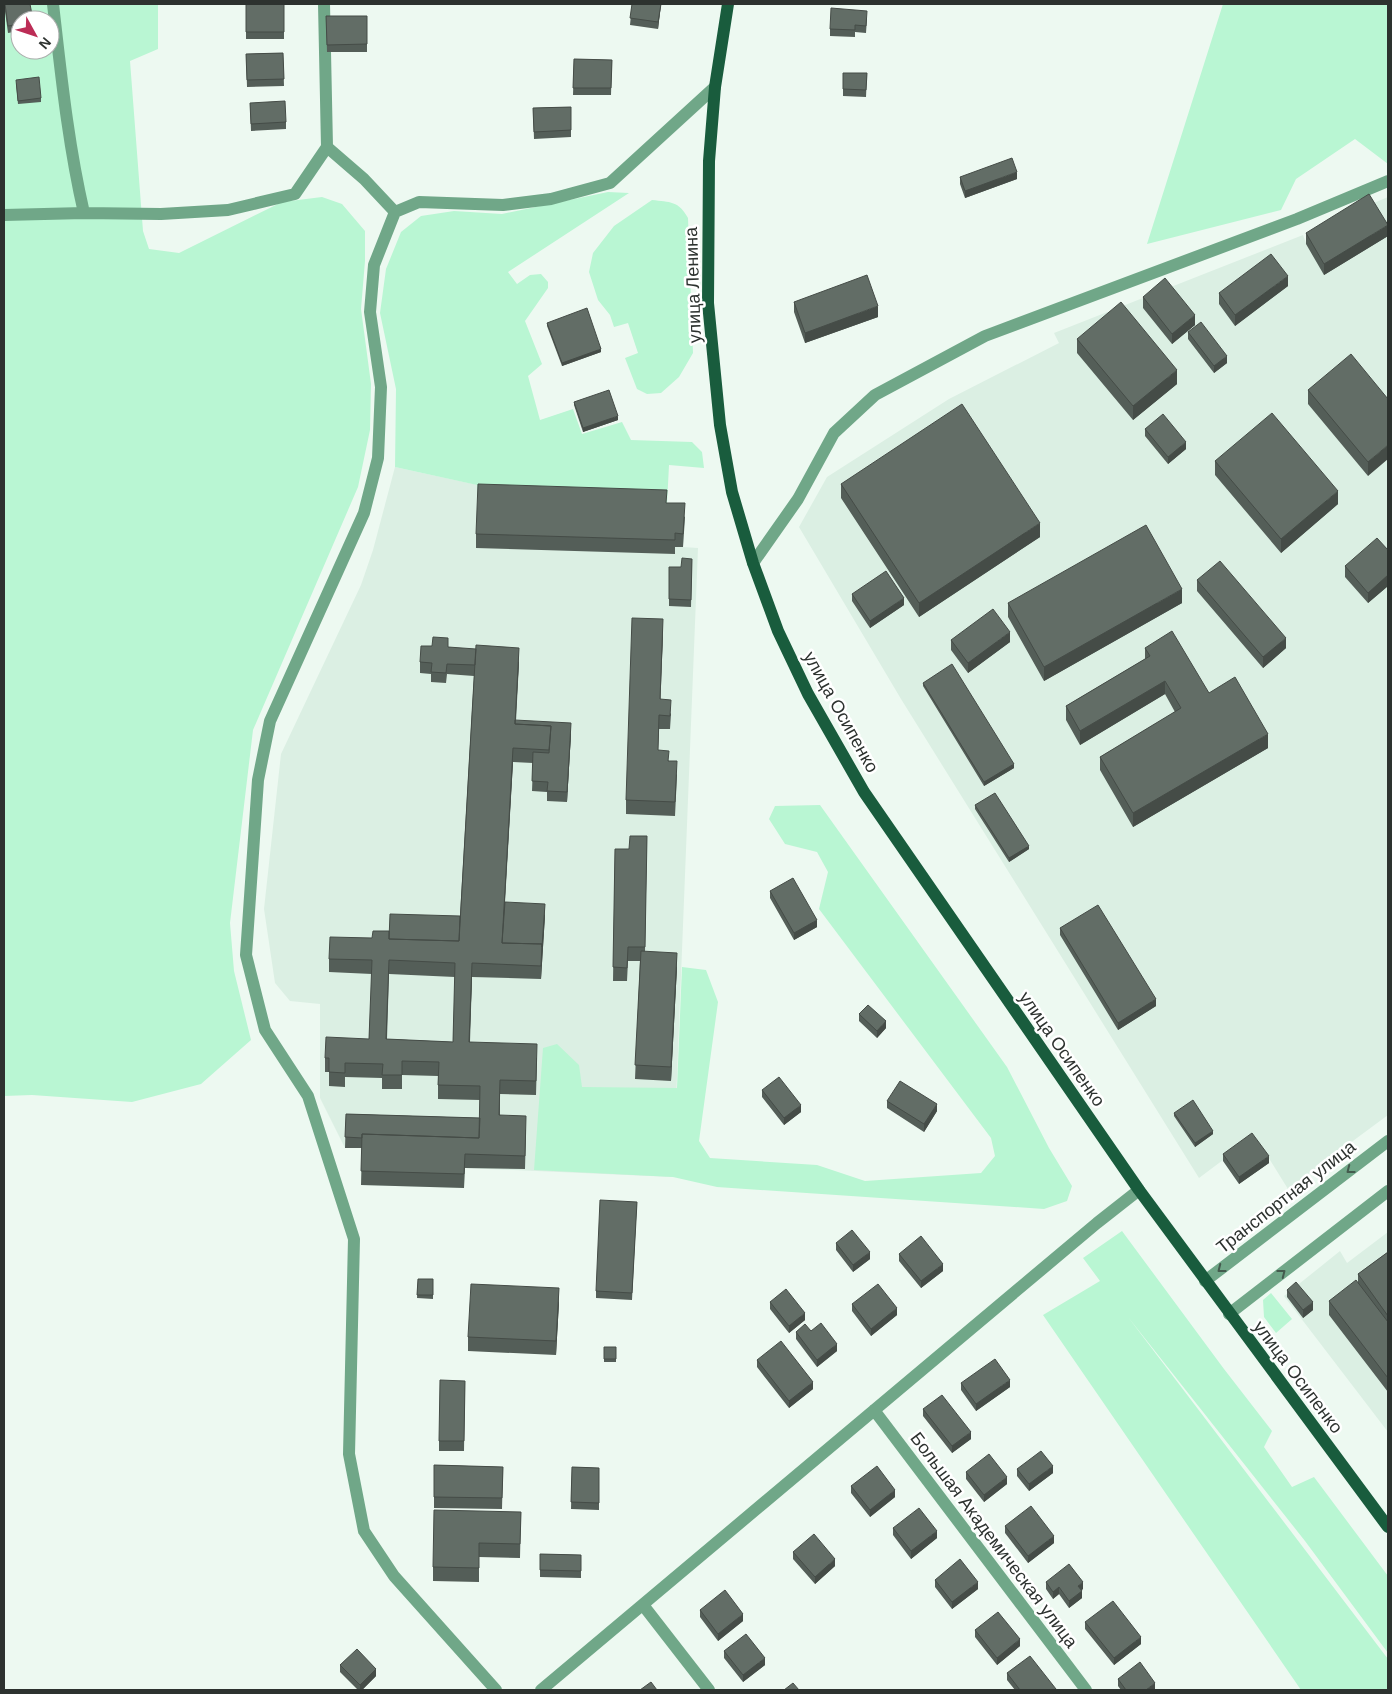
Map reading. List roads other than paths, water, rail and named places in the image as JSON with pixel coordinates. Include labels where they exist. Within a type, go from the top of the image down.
[{"type":"main road","name":"улица Ленина","points":[[728,4],[716,87],[709,161],[708,302],[720,425],[732,492],[753,563]]},
{"type":"main road","name":"улица Осипенко","points":[[753,563],[778,631],[808,694],[864,792],[1139,1190],[1388,1527]]},
{"type":"street","points":[[53,4],[74,163],[84,213]]},
{"type":"street","points":[[4,214],[161,214],[228,210],[295,194],[326,147],[324,4]]},
{"type":"street","points":[[496,1690],[394,1576],[364,1532],[349,1454],[354,1239],[308,1096],[265,1030],[246,956],[258,780],[270,721],[364,513],[378,458],[381,387],[370,312],[374,265],[395,212],[419,202],[503,205],[551,199],[610,183],[716,87]]},
{"type":"street","points":[[326,147],[364,179],[395,212]]},
{"type":"street","points":[[753,563],[798,499],[834,433],[875,396],[985,336],[1297,219],[1388,181]]},
{"type":"street","name":"Транспортная улица","points":[[1205,1281],[1388,1141]]},
{"type":"street","points":[[541,1690],[1089,1229],[1139,1190]]},
{"type":"street","points":[[1229,1314],[1388,1191]]},
{"type":"street","name":"Большая Академическая улица","points":[[874,1410],[1086,1690]]},
{"type":"street","points":[[643,1605],[709,1690]]}]
